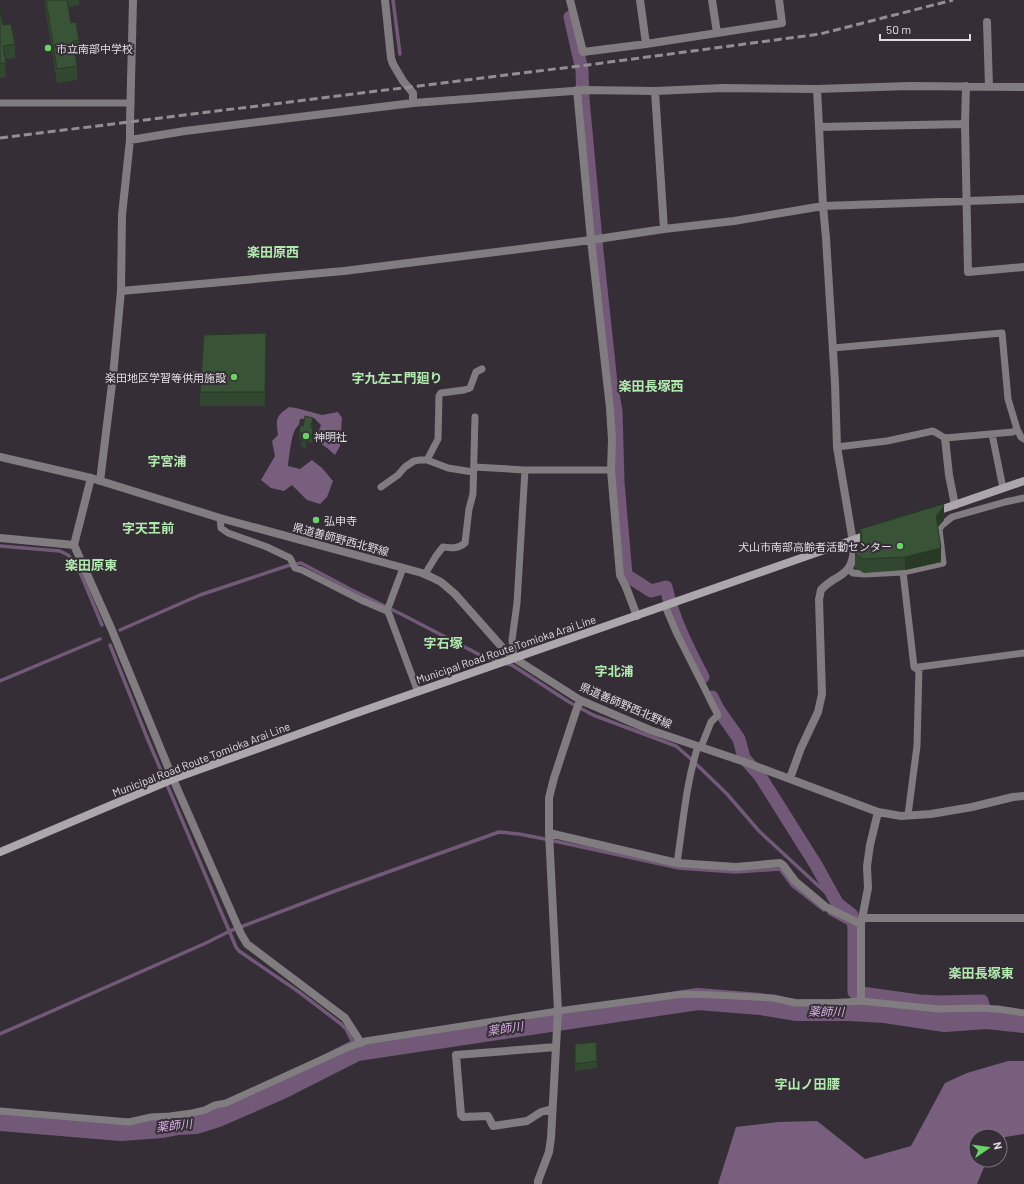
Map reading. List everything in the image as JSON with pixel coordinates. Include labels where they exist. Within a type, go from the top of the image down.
[{"type":"street","points":[[100,481],[113,376],[121,291],[122,215],[130,140],[133,0]]},
{"type":"street","points":[[385,0],[391,58],[403,80],[413,93],[414,103]]},
{"type":"street","points":[[570,0],[583,52],[782,23],[779,0]]},
{"type":"street","points":[[640,0],[646,44]]},
{"type":"street","points":[[712,0],[717,33]]},
{"type":"street","points":[[987,22],[989,87]]},
{"type":"street","points":[[130,140],[184,131],[414,103],[576,90],[655,91],[723,88],[817,89],[910,86],[1024,87]]},
{"type":"street","points":[[966,86],[965,124],[968,272],[1024,267]]},
{"type":"street","points":[[790,778],[800,748],[818,712],[822,694],[819,600],[821,590],[826,585],[844,574],[852,564],[854,557],[854,548],[837,447],[833,348],[823,206],[817,89]]},
{"type":"street","points":[[576,90],[610,408],[612,440],[611,470],[620,575],[637,616]]},
{"type":"street","points":[[655,91],[664,229]]},
{"type":"street","points":[[819,127],[965,124]]},
{"type":"street","points":[[121,291],[344,271],[734,221],[823,206],[1024,199]]},
{"type":"street","points":[[945,438],[949,475],[955,505]]},
{"type":"street","name":"県道善師野西北野線","points":[[0,457],[91,478],[220,518],[425,574],[441,582],[454,594],[501,646],[514,658],[580,700],[650,730],[790,778],[878,812],[901,816],[931,814],[1024,796]]},
{"type":"street","points":[[91,478],[74,545],[111,628],[173,779],[241,934],[247,944],[345,1018],[361,1042]]},
{"type":"street","points":[[926,515],[1024,481]]},
{"type":"street","name":"Municipal Road Route Tomioka Arai Line","points":[[0,852],[173,779],[351,715],[874,532]]},
{"type":"street","points":[[0,538],[74,545]]},
{"type":"street","points":[[538,1184],[550,1146],[558,1011],[549,845],[549,798],[554,778],[580,700]]},
{"type":"street","points":[[861,1001],[862,921],[868,888],[870,844],[878,812]]},
{"type":"street","points":[[549,833],[677,863],[736,867],[780,863],[795,881],[826,907],[851,920],[1024,918]]},
{"type":"street","points":[[552,1109],[541,1112],[527,1121],[493,1126],[488,1116],[463,1118],[460,1115],[456,1056],[556,1047]]},
{"type":"lane","points":[[0,103],[131,102]]},
{"type":"lane","points":[[833,348],[1002,333],[1008,399],[1017,429],[1021,437],[1024,439]]},
{"type":"lane","points":[[427,460],[438,439],[439,396],[441,393],[470,388],[476,372],[482,369]]},
{"type":"lane","points":[[113,376],[196,376]]},
{"type":"lane","points":[[425,574],[443,547],[455,548],[465,543],[469,509],[473,494],[475,417]]},
{"type":"lane","points":[[837,447],[887,441],[933,431],[945,438],[1013,432],[1017,429]]},
{"type":"lane","points":[[992,434],[1003,488]]},
{"type":"lane","points":[[381,487],[414,461],[427,460],[448,468],[611,470]]},
{"type":"lane","points":[[514,658],[512,640],[517,604],[525,470]]},
{"type":"lane","points":[[848,569],[853,573],[864,574],[903,572],[943,563],[939,529],[942,525],[952,517],[1024,498]]},
{"type":"lane","points":[[220,518],[221,528],[228,533],[267,547],[290,558],[295,568],[387,611],[418,692]]},
{"type":"lane","points":[[387,611],[403,568]]},
{"type":"lane","points":[[903,572],[914,667],[919,670]]},
{"type":"lane","points":[[666,606],[690,660],[718,715],[711,722],[694,756],[677,863]]},
{"type":"lane","points":[[908,815],[917,746],[919,667],[1024,653]]},
{"type":"lane","points":[[0,1111],[129,1122],[151,1117],[192,1113],[226,1103],[361,1042],[558,1011],[682,994],[773,998],[796,1004],[861,1001],[938,1009],[978,1008],[1024,1013]]},
{"type":"shaded area","points":[[289,407],[322,415],[338,412],[342,418],[340,446],[335,455],[320,443],[318,433],[321,425],[314,418],[300,419],[299,425],[292,437],[288,466],[300,469],[312,460],[322,468],[333,481],[327,497],[320,504],[307,500],[292,485],[284,491],[271,488],[261,480],[275,456],[272,441],[278,435],[277,422],[279,416]]},
{"type":"shaded area","points":[[1008,1061],[1024,1061],[1024,1134],[1008,1137],[1008,1128],[968,1128],[968,1168],[984,1168],[977,1184],[718,1184],[736,1127],[778,1122],[817,1121],[865,1159],[911,1146],[945,1083],[967,1073]]},
{"type":"building","points":[[46,0],[67,0],[71,23],[76,22],[79,40],[73,41],[77,66],[57,69]]},
{"type":"building","points":[[0,10],[3,25],[11,24],[15,44],[3,46],[6,63],[0,64]]},
{"type":"building","name":"楽田地区学習等供用施設","points":[[266,333],[265,392],[200,392],[204,335]]},
{"type":"building","points":[[305,416],[313,418],[311,427],[313,430],[312,436],[308,435],[306,442],[301,439],[302,433],[299,432],[301,425],[303,426]]},
{"type":"building","name":"犬山市南部高齢者活動センター","points":[[943,504],[944,506],[936,516],[941,548],[905,557],[864,559],[855,554],[859,551],[861,544],[862,536],[860,529]]},
{"type":"building","points":[[596,1042],[597,1061],[575,1064],[575,1044]]},
{"type":"waterway","points":[[393,0],[400,54]]},
{"type":"waterway","points":[[570,17],[582,70],[583,99],[597,251],[611,383],[616,411],[618,482],[626,575],[651,591],[666,587],[677,622],[703,677]]},
{"type":"waterway","points":[[0,546],[60,551],[68,555],[73,560],[80,572],[102,625]]},
{"type":"waterway","points":[[120,630],[200,595],[287,566],[301,563],[482,656],[498,661]]},
{"type":"waterway","points":[[0,681],[100,639]]},
{"type":"waterway","points":[[110,645],[148,740],[236,947],[239,951],[299,992],[341,1024],[346,1029],[357,1050]]},
{"type":"waterway","points":[[504,663],[512,665],[569,702],[593,715],[676,746],[727,794],[759,831],[837,903]]},
{"type":"waterway","points":[[712,697],[718,709],[739,739],[744,758],[760,776],[816,865],[837,903],[852,915],[854,928],[854,992],[919,1001],[982,1001],[987,1018]]},
{"type":"waterway","points":[[0,1034],[230,931],[335,891],[499,832],[545,839],[679,868],[735,872],[780,869],[792,885],[824,910]]},
{"type":"waterway","points":[[829,913],[854,928]]},
{"type":"waterway","name":"薬師川","points":[[0,1120],[121,1130],[196,1123],[218,1116],[280,1089],[357,1050],[698,999],[760,1004],[796,1010],[885,1012],[945,1021],[987,1018],[1024,1022]]},
{"type":"railway","points":[[0,138],[595,64],[820,34],[953,0]]},
{"type":"place","name":"市立南部中学校","points":[[48,48]]},
{"type":"place","name":"楽田地区学習等供用施設","points":[[234,377]]},
{"type":"place","name":"神明社","points":[[306,436]]},
{"type":"place","name":"弘申寺","points":[[316,520]]},
{"type":"place","name":"犬山市南部高齢者活動センター","points":[[900,546]]},
{"type":"district","name":"楽田原西","points":[[273,252]]},
{"type":"district","name":"字九左エ門廻り","points":[[397,378]]},
{"type":"district","name":"楽田長塚西","points":[[651,386]]},
{"type":"district","name":"字宮浦","points":[[167,461]]},
{"type":"district","name":"字天王前","points":[[148,528]]},
{"type":"district","name":"楽田原東","points":[[91,565]]},
{"type":"district","name":"字石塚","points":[[443,643]]},
{"type":"district","name":"字北浦","points":[[614,671]]},
{"type":"district","name":"楽田長塚東","points":[[981,973]]},
{"type":"district","name":"字山ノ田腰","points":[[807,1084]]}]
